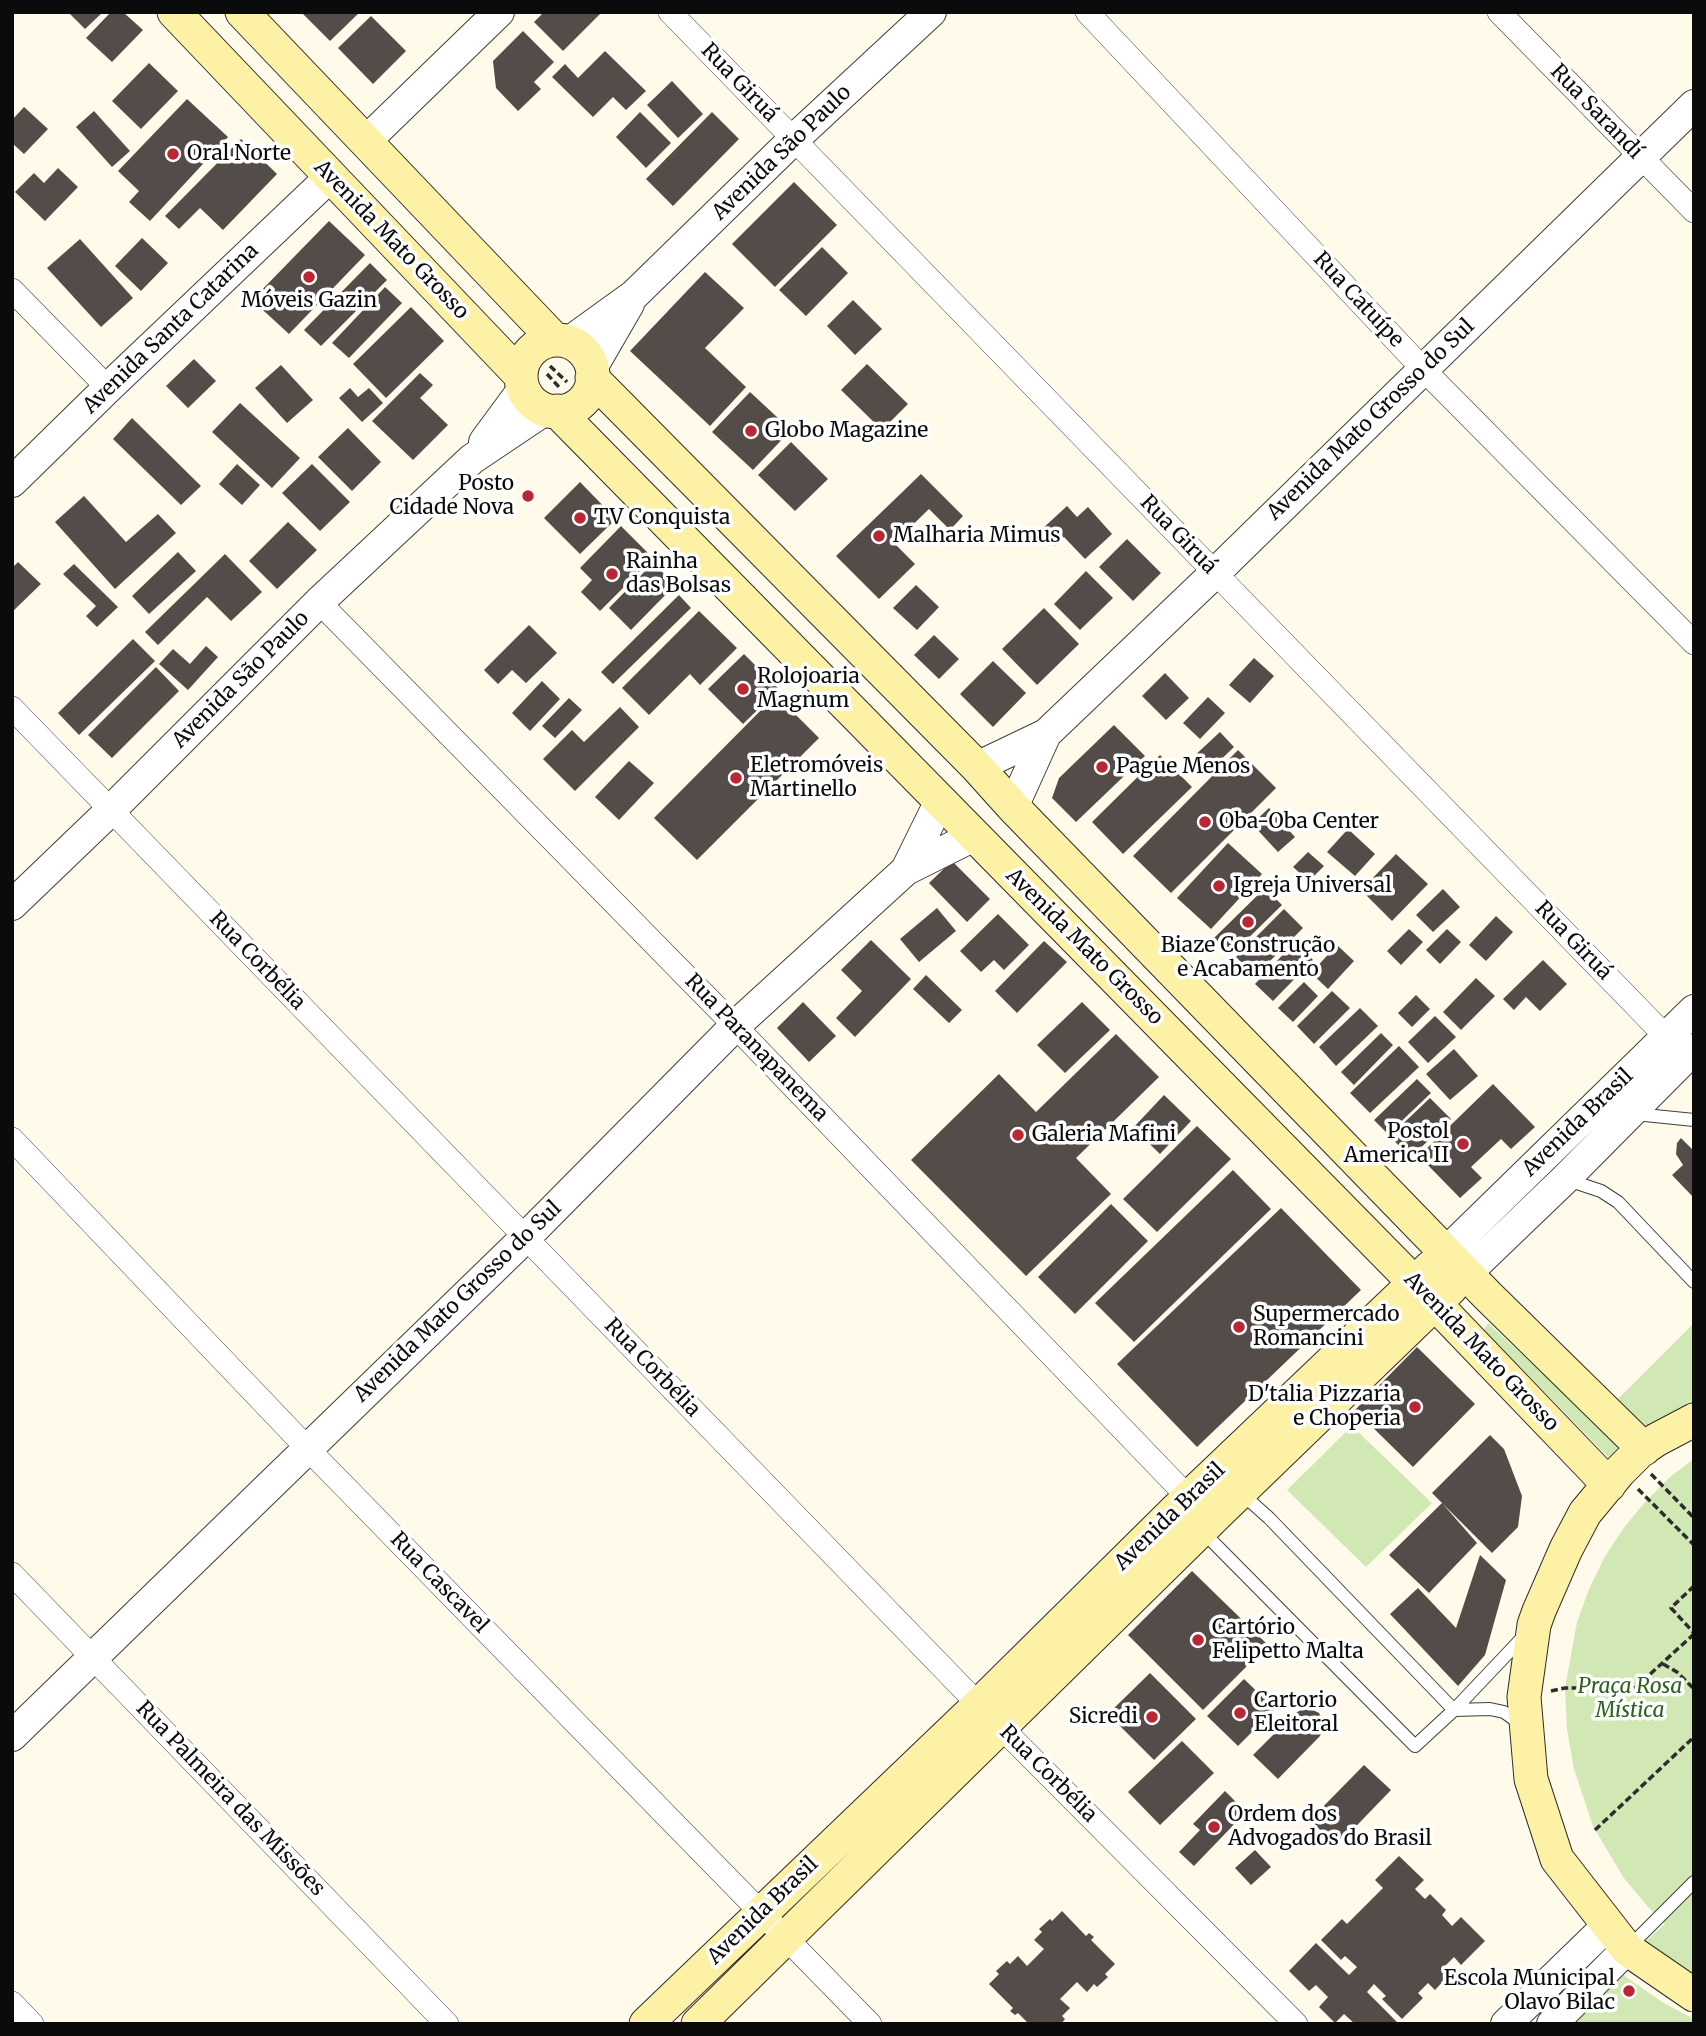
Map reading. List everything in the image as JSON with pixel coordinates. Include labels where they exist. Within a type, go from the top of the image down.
[{"type":"main road","name":"Avenida Mato Grosso","points":[[174,12],[537,396],[940,800],[1424,1293],[1627,1466]]},
{"type":"main road","points":[[242,12],[562,341],[583,351],[592,373],[585,398],[577,405],[537,396],[525,359],[530,351],[546,342],[562,341]]},
{"type":"main road","name":"Avenida Mato Grosso","points":[[592,373],[977,767],[1455,1263],[1627,1466]]},
{"type":"main road","name":"Avenida Brasil","points":[[698,2024],[786,1938],[1189,1498],[1455,1263]]},
{"type":"main road","name":"Avenida Brasil","points":[[646,2024],[760,1913],[990,1716],[1241,1493],[1424,1293]]},
{"type":"main road","points":[[1694,1420],[1627,1466],[1586,1513],[1566,1549],[1534,1625],[1524,1693],[1531,1779],[1557,1859],[1617,1937],[1694,1995]]},
{"type":"street","points":[[366,142],[499,12]]},
{"type":"street","name":"Rua Giruá","points":[[670,12],[1215,573],[1682,1048]]},
{"type":"street","name":"Avenida São Paulo","points":[[562,341],[634,295],[793,140],[931,12]]},
{"type":"street","name":"Rua Catuípe","points":[[1087,12],[1423,369],[1694,643]]},
{"type":"street","name":"Rua Sarandí","points":[[1499,12],[1694,211]]},
{"type":"street","name":"Avenida Mato Grosso do Sul","points":[[1046,734],[1215,573],[1694,105]]},
{"type":"street","name":"Avenida Santa Catarina","points":[[12,482],[331,177]]},
{"type":"street","points":[[12,290],[108,388]]},
{"type":"street","name":"Avenida São Paulo","points":[[592,373],[634,295]]},
{"type":"street","name":"Avenida São Paulo","points":[[12,905],[319,602],[537,396]]},
{"type":"street","name":"Rua Paranapanema","points":[[319,602],[735,1026],[1189,1498]]},
{"type":"street","name":"Rua Corbélia","points":[[12,708],[990,1716],[1296,2024]]},
{"type":"street","points":[[977,767],[1046,734]]},
{"type":"street","points":[[1013,807],[1046,734]]},
{"type":"street","points":[[906,870],[940,800]]},
{"type":"street","points":[[906,870],[975,836]]},
{"type":"street","name":"Avenida Mato Grosso do Sul","points":[[12,1736],[526,1237],[735,1026],[906,870]]},
{"type":"street","name":"Avenida Brasil","points":[[1455,1263],[1565,1179],[1631,1114],[1682,1048],[1694,1010]]},
{"type":"street","name":"Avenida Brasil","points":[[1455,1263],[1682,1048]]},
{"type":"street","name":"Rua Cascavel","points":[[12,1139],[308,1449],[870,2024]]},
{"type":"street","name":"Rua Palmeira das Missões","points":[[12,1574],[447,2024]]},
{"type":"street","points":[[1506,2024],[1617,1937]]},
{"type":"street","points":[[1552,2024],[1617,1937]]},
{"type":"street","points":[[12,2003],[32,2024]]},
{"type":"lane","points":[[1631,1114],[1694,1120]]},
{"type":"lane","points":[[1565,1179],[1601,1191],[1618,1202],[1694,1282]]},
{"type":"lane","points":[[1241,1493],[1269,1518],[1454,1710],[1490,1709],[1504,1712],[1526,1728]]},
{"type":"lane","points":[[1201,1530],[1415,1746],[1454,1710],[1534,1625]]},
{"type":"lane","points":[[1617,1937],[1694,1882]]},
{"type":"path","points":[[1627,1466],[1694,1518]]},
{"type":"path","points":[[1627,1466],[1694,1545]]},
{"type":"path","points":[[1538,1693],[1565,1688],[1634,1688],[1694,1634],[1671,1608],[1694,1586]]},
{"type":"path","points":[[1662,1664],[1677,1672],[1694,1689]]},
{"type":"path","points":[[1595,1830],[1694,1737]]},
{"type":"green space","points":[[1488,1323],[1626,1451],[1614,1463],[1484,1330]]},
{"type":"green space","points":[[1694,1323],[1694,1409],[1647,1427],[1637,1425],[1614,1403]]},
{"type":"green space","points":[[1352,1426],[1432,1503],[1366,1567],[1287,1490]]},
{"type":"green space","name":"Praça Rosa Mística","points":[[1694,1459],[1694,1975],[1646,1941],[1665,1924],[1623,1877],[1593,1826],[1574,1769],[1567,1730],[1565,1688],[1577,1622],[1604,1558],[1645,1502],[1671,1476]]},
{"type":"green space","name":"Escola Municipal Olavo Bilac","points":[[1622,1974],[1662,2002],[1694,2019],[1694,2024],[1568,2024]]},
{"type":"building","points":[[68,12],[103,12],[85,29]]},
{"type":"building","points":[[111,12],[123,12],[143,30],[112,62],[86,38]]},
{"type":"building","points":[[301,12],[360,12],[330,41]]},
{"type":"building","points":[[544,12],[602,12],[563,51],[534,22]]},
{"type":"building","points":[[371,16],[406,51],[373,84],[338,48]]},
{"type":"building","points":[[523,31],[554,62],[534,82],[541,89],[518,111],[496,88],[493,61]]},
{"type":"building","points":[[605,51],[646,91],[626,110],[613,97],[593,117],[552,77],[565,64],[578,78]]},
{"type":"building","points":[[149,63],[178,91],[141,129],[112,101]]},
{"type":"building","points":[[672,81],[703,114],[678,138],[647,105]]},
{"type":"building","name":"Oral Norte","points":[[187,99],[228,137],[150,221],[129,202],[139,191],[118,171]]},
{"type":"building","points":[[24,107],[48,129],[24,154],[12,143],[12,120]]},
{"type":"building","points":[[94,111],[130,151],[112,167],[76,127]]},
{"type":"building","points":[[640,112],[671,143],[646,168],[616,137]]},
{"type":"building","points":[[712,112],[739,139],[673,206],[646,179]]},
{"type":"building","points":[[241,139],[277,174],[223,230],[200,208],[179,229],[165,216]]},
{"type":"building","points":[[58,168],[78,187],[45,221],[15,192],[34,173],[44,183]]},
{"type":"building","points":[[794,182],[837,225],[775,287],[732,244]]},
{"type":"building","name":"Móveis Gazin","points":[[329,221],[365,255],[289,334],[252,300]]},
{"type":"building","points":[[142,238],[168,263],[141,291],[115,266]]},
{"type":"building","points":[[80,239],[133,298],[101,327],[47,268]]},
{"type":"building","points":[[822,247],[848,273],[806,316],[779,290]]},
{"type":"building","points":[[370,263],[387,280],[321,346],[304,330]]},
{"type":"building","points":[[705,272],[744,308],[705,348],[746,387],[710,426],[630,351]]},
{"type":"building","points":[[385,287],[402,303],[349,358],[332,343]]},
{"type":"building","points":[[853,300],[882,329],[855,355],[827,326]]},
{"type":"building","points":[[411,307],[444,341],[386,398],[353,364]]},
{"type":"building","points":[[194,359],[216,381],[188,408],[166,386]]},
{"type":"building","points":[[867,364],[908,404],[882,430],[841,390]]},
{"type":"building","points":[[281,365],[313,400],[287,423],[255,388]]},
{"type":"building","points":[[420,373],[433,385],[420,398],[448,425],[413,460],[372,421]]},
{"type":"building","points":[[350,388],[358,397],[369,388],[383,403],[362,422],[339,398]]},
{"type":"building","name":"Globo Magazine","points":[[750,392],[791,430],[753,470],[712,432]]},
{"type":"building","points":[[240,403],[300,458],[272,488],[212,432]]},
{"type":"building","points":[[132,418],[201,486],[181,505],[113,439]]},
{"type":"building","points":[[348,428],[381,462],[352,491],[318,457]]},
{"type":"building","points":[[791,442],[828,479],[795,511],[758,475]]},
{"type":"building","points":[[237,464],[260,485],[242,505],[219,484]]},
{"type":"building","points":[[312,464],[350,502],[320,531],[282,493]]},
{"type":"building","name":"Malharia Mimus","points":[[921,474],[963,516],[950,530],[929,509],[894,543],[915,564],[879,599],[836,556]]},
{"type":"building","name":"TV Conquista","points":[[580,482],[616,519],[580,554],[544,518]]},
{"type":"building","points":[[84,496],[126,542],[158,514],[176,533],[115,589],[55,522]]},
{"type":"building","points":[[1067,506],[1077,517],[1088,507],[1112,534],[1085,559],[1064,537],[1055,546],[1041,530]]},
{"type":"building","points":[[288,522],[317,550],[277,589],[249,561]]},
{"type":"building","name":"Rainha das Bolsas","points":[[621,526],[653,558],[600,611],[581,592],[592,580],[580,568]]},
{"type":"building","points":[[1127,539],[1161,573],[1133,601],[1099,567]]},
{"type":"building","points":[[178,552],[196,571],[149,614],[132,596]]},
{"type":"building","points":[[225,554],[262,592],[231,621],[207,597],[158,645],[145,632]]},
{"type":"building","points":[[18,562],[41,584],[12,612],[12,568]]},
{"type":"building","points":[[653,563],[675,585],[631,630],[609,608]]},
{"type":"building","points":[[74,564],[118,607],[97,627],[86,616],[96,606],[63,574]]},
{"type":"building","points":[[1086,571],[1113,598],[1080,630],[1054,604]]},
{"type":"building","points":[[916,585],[939,607],[917,630],[893,608]]},
{"type":"building","points":[[679,595],[691,608],[613,684],[601,672]]},
{"type":"building","points":[[1044,608],[1079,644],[1037,685],[1002,649]]},
{"type":"building","points":[[699,611],[737,648],[700,685],[690,674],[649,715],[622,688]]},
{"type":"building","points":[[529,625],[557,653],[526,683],[512,670],[498,684],[484,670]]},
{"type":"building","points":[[934,635],[959,659],[939,679],[914,655]]},
{"type":"building","points":[[133,639],[155,661],[79,735],[58,713]]},
{"type":"building","points":[[206,646],[218,657],[188,690],[159,664],[173,649],[190,664]]},
{"type":"building","name":"Rolojoaria Magnum","points":[[744,654],[779,689],[743,724],[708,689]]},
{"type":"building","points":[[1254,658],[1274,676],[1250,703],[1229,685]]},
{"type":"building","points":[[993,661],[1026,693],[993,727],[960,694]]},
{"type":"building","points":[[156,667],[179,691],[112,758],[88,735]]},
{"type":"building","points":[[1165,673],[1189,698],[1166,720],[1142,696]]},
{"type":"building","points":[[542,681],[560,699],[530,731],[512,713]]},
{"type":"building","name":"Eletromóveis Martinello","points":[[776,695],[819,738],[697,860],[654,818]]},
{"type":"building","points":[[1208,697],[1225,713],[1200,739],[1183,723]]},
{"type":"building","points":[[569,698],[582,710],[555,738],[542,726]]},
{"type":"building","points":[[620,707],[639,727],[575,791],[543,759],[572,730],[584,742]]},
{"type":"building","name":"Pague Menos","points":[[1114,725],[1145,756],[1076,822],[1052,798],[1059,778]]},
{"type":"building","points":[[1220,732],[1234,747],[1207,773],[1192,758]]},
{"type":"building","name":"Oba-Oba Center","points":[[1238,750],[1276,788],[1171,893],[1133,856]]},
{"type":"building","points":[[1160,755],[1192,787],[1123,854],[1092,822]]},
{"type":"building","points":[[629,761],[654,783],[619,820],[595,797]]},
{"type":"building","points":[[1269,808],[1295,837],[1278,852],[1252,824]]},
{"type":"building","points":[[1348,829],[1375,854],[1355,876],[1327,852]]},
{"type":"building","name":"Igreja Universal","points":[[1228,843],[1262,874],[1211,929],[1177,898]]},
{"type":"building","points":[[1308,852],[1324,866],[1309,881],[1293,867]]},
{"type":"building","points":[[1396,854],[1428,884],[1392,921],[1361,890]]},
{"type":"building","points":[[952,861],[990,899],[967,922],[929,883]]},
{"type":"building","name":"Biaze Construção e Acabamento","points":[[1265,888],[1282,905],[1231,955],[1214,938]]},
{"type":"building","points":[[1443,889],[1460,907],[1433,932],[1416,915]]},
{"type":"building","points":[[937,908],[956,931],[919,962],[900,939]]},
{"type":"building","points":[[1284,909],[1303,928],[1255,976],[1236,957]]},
{"type":"building","points":[[998,914],[1029,945],[1004,970],[994,960],[981,972],[960,951]]},
{"type":"building","points":[[1496,916],[1513,932],[1486,961],[1469,945]]},
{"type":"building","points":[[1409,929],[1423,942],[1401,965],[1387,951]]},
{"type":"building","points":[[1447,929],[1461,942],[1440,964],[1426,950]]},
{"type":"building","points":[[871,940],[911,979],[855,1037],[836,1018],[862,991],[841,970]]},
{"type":"building","points":[[1044,941],[1067,962],[1017,1013],[995,991]]},
{"type":"building","points":[[1295,942],[1313,960],[1273,1001],[1255,984]]},
{"type":"building","points":[[1337,945],[1354,961],[1328,989],[1311,973]]},
{"type":"building","points":[[1543,960],[1567,984],[1540,1011],[1526,997],[1514,1010],[1503,999]]},
{"type":"building","points":[[926,975],[962,1010],[949,1023],[913,989]]},
{"type":"building","points":[[1476,978],[1495,996],[1461,1030],[1443,1012]]},
{"type":"building","points":[[1304,982],[1318,996],[1293,1022],[1278,1008]]},
{"type":"building","points":[[1332,991],[1350,1008],[1314,1044],[1297,1026]]},
{"type":"building","points":[[1416,995],[1430,1009],[1412,1027],[1398,1013]]},
{"type":"building","points":[[803,1002],[836,1036],[809,1062],[777,1028]]},
{"type":"building","points":[[1082,1002],[1110,1030],[1065,1073],[1037,1045]]},
{"type":"building","points":[[1360,1008],[1378,1026],[1336,1066],[1319,1047]]},
{"type":"building","points":[[1435,1016],[1456,1037],[1428,1063],[1408,1042]]},
{"type":"building","points":[[1381,1033],[1393,1045],[1354,1085],[1341,1072]]},
{"type":"building","name":"Galeria Mafini","points":[[1116,1034],[1159,1077],[1076,1158],[1111,1194],[1026,1276],[911,1160],[999,1074],[1036,1112]]},
{"type":"building","points":[[1399,1046],[1419,1067],[1370,1113],[1350,1093]]},
{"type":"building","points":[[1454,1049],[1478,1076],[1450,1100],[1426,1074]]},
{"type":"building","points":[[1417,1079],[1431,1093],[1388,1134],[1374,1120]]},
{"type":"building","name":"Postol America II","points":[[1493,1084],[1535,1127],[1511,1149],[1501,1139],[1471,1167],[1482,1178],[1460,1198],[1419,1156]]},
{"type":"building","points":[[1164,1095],[1191,1121],[1160,1154],[1133,1128]]},
{"type":"building","points":[[1430,1098],[1451,1119],[1410,1158],[1390,1136]]},
{"type":"building","points":[[1197,1126],[1231,1159],[1157,1232],[1123,1199]]},
{"type":"building","points":[[1681,1138],[1694,1151],[1694,1198],[1672,1175],[1683,1165],[1676,1154],[1677,1143]]},
{"type":"building","points":[[1233,1170],[1271,1209],[1134,1342],[1095,1303]]},
{"type":"building","points":[[1111,1204],[1148,1241],[1075,1314],[1038,1277]]},
{"type":"building","name":"Supermercado Romancini","points":[[1281,1208],[1361,1290],[1197,1447],[1117,1364]]},
{"type":"building","name":"D'talia Pizzaria e Choperia","points":[[1417,1347],[1475,1404],[1413,1467],[1355,1410]]},
{"type":"building","points":[[1490,1435],[1504,1449],[1522,1496],[1518,1527],[1492,1553],[1432,1493]]},
{"type":"building","points":[[1442,1503],[1477,1543],[1429,1593],[1389,1555]]},
{"type":"building","points":[[1480,1555],[1506,1580],[1485,1655],[1458,1686],[1390,1614],[1418,1588],[1456,1628]]},
{"type":"building","name":"Cartório Felipetto Malta","points":[[1192,1571],[1268,1645],[1203,1710],[1128,1635]]},
{"type":"building","name":"Sicredi","points":[[1150,1673],[1196,1719],[1154,1760],[1108,1714]]},
{"type":"building","points":[[1244,1679],[1275,1709],[1238,1746],[1207,1716]]},
{"type":"building","points":[[1311,1709],[1319,1713],[1322,1719],[1320,1736],[1278,1779],[1253,1755],[1294,1714]]},
{"type":"building","points":[[1182,1741],[1214,1773],[1160,1825],[1128,1792]]},
{"type":"building","points":[[1364,1765],[1391,1790],[1337,1846],[1310,1820]]},
{"type":"building","name":"Ordem dos Advogados do Brasil","points":[[1225,1791],[1246,1812],[1194,1866],[1179,1852],[1200,1830],[1193,1824]]},
{"type":"building","points":[[1255,1850],[1271,1867],[1251,1885],[1235,1868]]},
{"type":"building","points":[[1399,1856],[1424,1880],[1415,1889],[1425,1899],[1430,1894],[1446,1910],[1442,1915],[1452,1926],[1461,1917],[1485,1941],[1461,1965],[1454,1957],[1442,1969],[1449,1975],[1435,1990],[1428,1983],[1418,1993],[1423,1998],[1402,2019],[1382,1999],[1386,1996],[1374,1984],[1367,1992],[1399,2024],[1355,2024],[1344,2014],[1335,2023],[1319,2007],[1328,1997],[1316,1985],[1309,1991],[1289,1971],[1316,1943],[1349,1975],[1357,1967],[1345,1956],[1341,1960],[1321,1940],[1342,1919],[1347,1924],[1383,1888],[1375,1880]]},
{"type":"building","points":[[1062,1911],[1086,1936],[1089,1933],[1094,1937],[1091,1940],[1115,1964],[1105,1974],[1108,1977],[1097,1987],[1094,1984],[1087,1992],[1077,1982],[1060,1999],[1070,2008],[1062,2016],[1065,2019],[1061,2024],[1029,2024],[1018,2013],[1015,2015],[1010,2011],[1013,2008],[989,1984],[999,1974],[996,1971],[1007,1961],[1010,1964],[1018,1956],[1027,1966],[1044,1949],[1034,1940],[1042,1932],[1039,1929]]},
{"type":"place","name":"Oral Norte","points":[[173,154]]},
{"type":"place","name":"Móveis Gazin","points":[[309,277]]},
{"type":"place","name":"Globo Magazine","points":[[751,431]]},
{"type":"place","name":"Posto Cidade Nova","points":[[528,496]]},
{"type":"place","name":"TV Conquista","points":[[580,518]]},
{"type":"place","name":"Malharia Mimus","points":[[879,536]]},
{"type":"place","name":"Rainha das Bolsas","points":[[612,574]]},
{"type":"place","name":"Rolojoaria Magnum","points":[[743,689]]},
{"type":"place","name":"Pague Menos","points":[[1102,767]]},
{"type":"place","name":"Eletromóveis Martinello","points":[[736,778]]},
{"type":"place","name":"Oba-Oba Center","points":[[1205,822]]},
{"type":"place","name":"Igreja Universal","points":[[1219,886]]},
{"type":"place","name":"Biaze Construção e Acabamento","points":[[1248,922]]},
{"type":"place","name":"Galeria Mafini","points":[[1018,1135]]},
{"type":"place","name":"Postol America II","points":[[1463,1144]]},
{"type":"place","name":"Supermercado Romancini","points":[[1239,1327]]},
{"type":"place","name":"D'talia Pizzaria e Choperia","points":[[1415,1407]]},
{"type":"place","name":"Cartório Felipetto Malta","points":[[1198,1640]]},
{"type":"place","name":"Cartorio Eleitoral","points":[[1240,1713]]},
{"type":"place","name":"Sicredi","points":[[1152,1717]]},
{"type":"place","name":"Ordem dos Advogados do Brasil","points":[[1214,1827]]},
{"type":"place","name":"Escola Municipal Olavo Bilac","points":[[1629,1991]]}]
